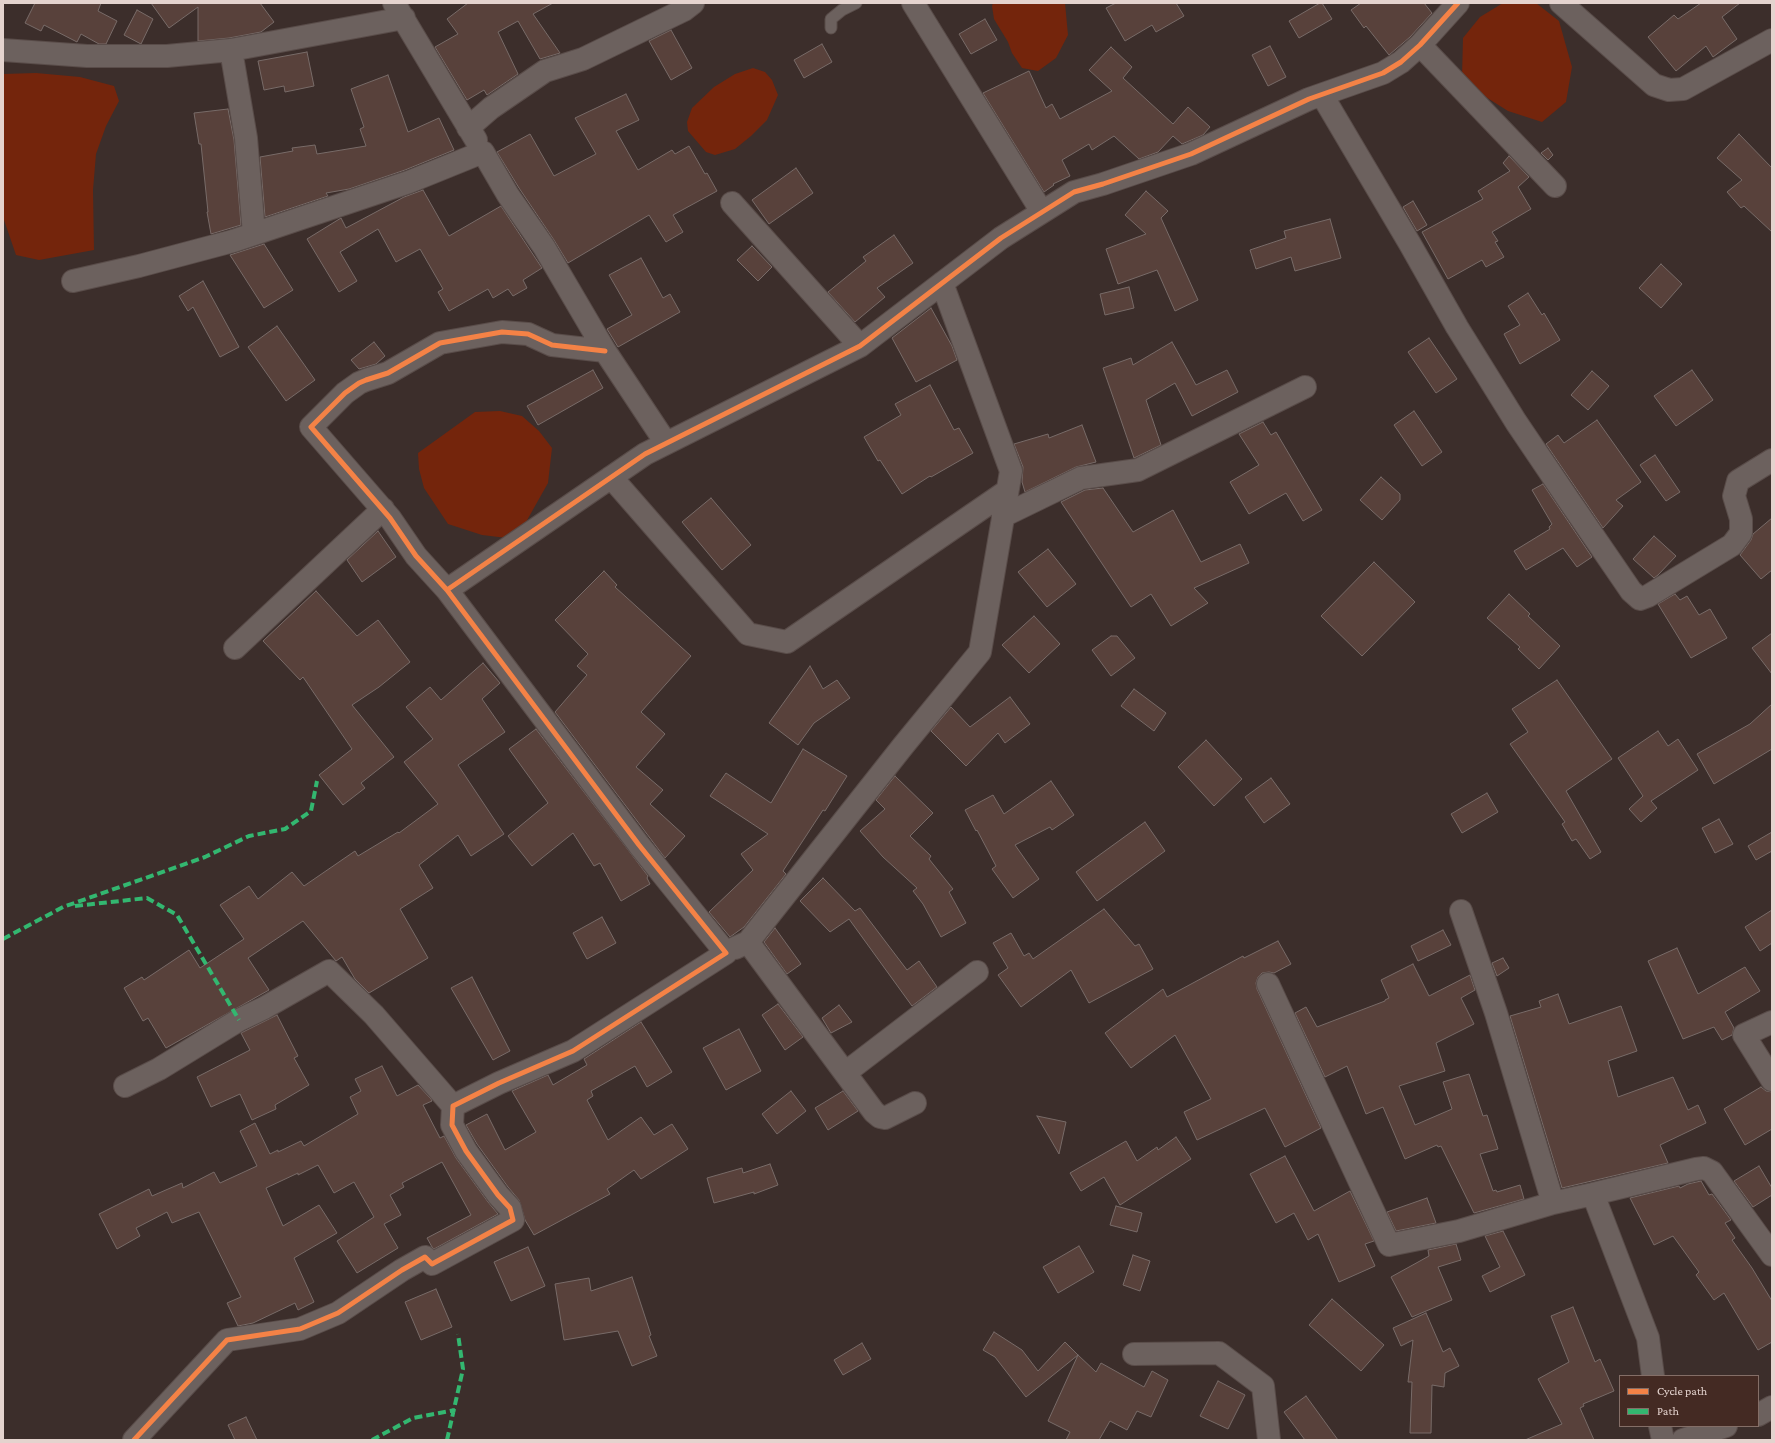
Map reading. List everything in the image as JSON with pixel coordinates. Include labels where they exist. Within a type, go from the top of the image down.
[{"type":"street","points":[[468,128],[491,108],[545,71],[583,59],[684,10],[693,3]]},
{"type":"street","points":[[913,3],[1042,212]]},
{"type":"street","points":[[447,590],[645,454],[860,346],[1001,238],[1074,192],[1103,184],[1191,154],[1309,99],[1383,73],[1401,62],[1420,45],[1458,3]]},
{"type":"street","points":[[1561,3],[1654,85],[1669,90],[1683,89],[1772,40]]},
{"type":"street","points":[[3,50],[88,56],[167,56],[231,50],[399,11],[508,195],[544,247],[605,351],[666,443]]},
{"type":"street","points":[[1420,45],[1555,186]]},
{"type":"street","points":[[231,50],[246,138],[254,234]]},
{"type":"street","points":[[1322,95],[1461,334],[1516,422],[1631,591],[1640,599],[1648,596],[1732,545],[1741,533],[1741,519],[1734,496],[1738,481],[1772,460]]},
{"type":"street","points":[[73,281],[139,266],[254,234],[409,182],[482,152]]},
{"type":"street","points":[[732,203],[860,346]]},
{"type":"street","points":[[453,1106],[499,1083],[574,1051],[726,953],[748,942],[903,746],[980,652],[1011,471],[942,283]]},
{"type":"street","points":[[605,351],[552,345],[528,334],[502,332],[440,343],[388,373],[366,380],[345,393],[311,426],[383,509],[416,556],[447,590],[639,845],[726,953]]},
{"type":"street","points":[[1003,516],[1081,478],[1138,470],[1304,387]]},
{"type":"street","points":[[611,477],[748,634],[787,642],[1007,491]]},
{"type":"street","points":[[235,648],[383,509]]},
{"type":"street","points":[[1461,911],[1496,1013],[1554,1203]]},
{"type":"street","points":[[748,942],[874,1112],[880,1117],[885,1118],[915,1103]]},
{"type":"street","points":[[125,1086],[159,1069],[239,1020],[264,1008],[329,971],[374,1015],[453,1106],[452,1125],[470,1156],[498,1195],[510,1208],[513,1220],[432,1264],[425,1257],[402,1270],[338,1313],[300,1329],[227,1340],[134,1440]]},
{"type":"street","points":[[845,1073],[976,972]]},
{"type":"street","points":[[1268,984],[1389,1245],[1459,1232],[1554,1203],[1704,1168],[1712,1172],[1772,1255]]},
{"type":"street","points":[[1772,1022],[1744,1036],[1772,1080]]},
{"type":"street","points":[[1593,1194],[1648,1338],[1653,1375]]},
{"type":"street","points":[[1134,1354],[1219,1353],[1263,1386],[1270,1440]]},
{"type":"street","points":[[1759,1414],[1772,1407]]},
{"type":"street","points":[[1660,1427],[1662,1440]]},
{"type":"street","points":[[1683,1440],[1723,1427]]},
{"type":"lane","points":[[831,28],[831,19],[842,10],[856,3]]},
{"type":"shaded area","points":[[993,3],[1065,3],[1068,35],[1056,58],[1038,71],[1022,68],[1012,53],[1008,42],[994,19]]},
{"type":"shaded area","points":[[1503,3],[1536,3],[1559,21],[1572,67],[1566,102],[1542,122],[1508,111],[1481,94],[1462,77],[1463,38],[1480,17]]},
{"type":"shaded area","points":[[753,68],[765,72],[772,80],[778,95],[767,120],[735,149],[715,155],[706,152],[688,131],[687,122],[692,108],[714,87],[735,74]]},
{"type":"shaded area","points":[[36,73],[80,77],[114,86],[119,101],[106,126],[96,154],[93,190],[94,250],[39,260],[16,255],[3,217],[3,74]]},
{"type":"shaded area","points":[[500,411],[522,416],[539,431],[552,448],[548,483],[526,522],[507,538],[482,535],[448,524],[424,488],[419,469],[418,453],[475,412]]},
{"type":"building","points":[[35,3],[101,3],[98,11],[117,21],[106,44],[99,44],[81,34],[77,42],[44,25],[41,31],[25,23]]},
{"type":"building","points":[[151,3],[260,3],[274,22],[261,32],[229,38],[198,41],[198,7],[169,28]]},
{"type":"building","points":[[468,3],[553,3],[533,14],[560,53],[540,59],[518,21],[498,32],[518,74],[487,95],[484,90],[467,100],[435,47],[458,34],[447,19]]},
{"type":"building","points":[[1116,3],[1176,3],[1184,16],[1156,32],[1152,25],[1125,41],[1106,8]]},
{"type":"building","points":[[1322,3],[1332,19],[1299,38],[1289,21]]},
{"type":"building","points":[[1361,3],[1424,3],[1432,13],[1410,37],[1389,55],[1366,26],[1364,28],[1351,10]]},
{"type":"building","points":[[1701,3],[1740,3],[1722,17],[1737,39],[1713,57],[1706,46],[1676,71],[1648,37],[1674,15],[1678,19]]},
{"type":"building","points":[[137,10],[153,19],[141,44],[124,35]]},
{"type":"building","points":[[985,19],[997,40],[971,54],[959,34]]},
{"type":"building","points":[[671,30],[692,68],[671,80],[649,41]]},
{"type":"building","points":[[822,44],[832,62],[804,78],[794,60]]},
{"type":"building","points":[[1270,46],[1286,77],[1268,86],[1252,55]]},
{"type":"building","points":[[1111,47],[1132,67],[1123,78],[1173,124],[1188,107],[1210,127],[1203,135],[1182,144],[1173,136],[1158,152],[1139,159],[1114,136],[1092,150],[1089,144],[1062,160],[1070,176],[1053,184],[1054,185],[1044,192],[983,93],[1029,71],[1046,108],[1052,104],[1060,119],[1112,91],[1089,70]]},
{"type":"building","points":[[307,52],[314,86],[285,92],[284,86],[264,90],[258,61]]},
{"type":"building","points":[[388,75],[408,132],[439,118],[454,150],[405,170],[349,189],[326,193],[328,196],[265,217],[260,157],[293,151],[292,148],[315,145],[317,154],[366,146],[360,129],[364,127],[351,89]]},
{"type":"building","points":[[626,94],[639,120],[616,131],[638,170],[672,150],[675,154],[689,146],[705,174],[707,173],[717,191],[673,215],[683,232],[666,242],[649,215],[568,263],[497,152],[530,134],[554,176],[596,154],[575,118]]},
{"type":"building","points":[[228,109],[234,140],[241,225],[211,234],[207,212],[201,144],[199,144],[194,113]]},
{"type":"building","points":[[1739,134],[1772,168],[1772,232],[1744,206],[1741,208],[1727,192],[1742,180],[1717,158]]},
{"type":"building","points":[[1548,148],[1553,155],[1548,160],[1541,153]]},
{"type":"building","points":[[1509,156],[1529,177],[1518,187],[1531,209],[1492,232],[1498,241],[1495,242],[1504,257],[1486,267],[1482,260],[1448,279],[1422,232],[1483,199],[1478,191],[1510,171],[1503,163]]},
{"type":"building","points":[[796,168],[813,193],[769,224],[752,200]]},
{"type":"building","points":[[423,190],[449,236],[501,206],[542,268],[523,280],[527,288],[513,296],[508,289],[493,298],[488,289],[449,311],[438,292],[443,289],[420,249],[396,262],[378,229],[340,252],[357,281],[339,292],[307,239],[341,218],[346,228],[404,197]]},
{"type":"building","points":[[1146,191],[1168,211],[1161,218],[1198,300],[1175,311],[1157,270],[1118,284],[1106,249],[1146,234],[1125,215]]},
{"type":"building","points":[[1413,201],[1427,225],[1417,231],[1403,207]]},
{"type":"building","points":[[1330,219],[1341,258],[1295,271],[1291,257],[1256,269],[1250,250],[1286,238],[1284,231]]},
{"type":"building","points":[[894,235],[913,263],[877,288],[885,297],[855,322],[828,292],[866,261],[863,257]]},
{"type":"building","points":[[264,244],[293,290],[264,308],[230,255]]},
{"type":"building","points":[[752,246],[772,267],[758,281],[737,260]]},
{"type":"building","points":[[641,258],[663,298],[670,294],[680,312],[618,347],[607,329],[632,315],[609,275]]},
{"type":"building","points":[[1661,264],[1682,284],[1661,308],[1639,288]]},
{"type":"building","points":[[203,281],[239,347],[220,357],[193,307],[188,311],[179,296]]},
{"type":"building","points":[[1129,287],[1134,308],[1105,315],[1100,294]]},
{"type":"building","points":[[1528,293],[1542,315],[1544,313],[1560,340],[1520,364],[1504,334],[1520,325],[1508,306]]},
{"type":"building","points":[[931,308],[952,346],[957,360],[916,382],[892,338]]},
{"type":"building","points":[[277,326],[315,380],[286,401],[248,347]]},
{"type":"building","points":[[1429,338],[1457,379],[1436,393],[1408,352]]},
{"type":"building","points":[[374,342],[385,356],[376,364],[359,369],[351,360]]},
{"type":"building","points":[[1172,342],[1196,385],[1227,370],[1238,392],[1192,416],[1175,383],[1146,400],[1161,445],[1134,458],[1103,368],[1131,358],[1133,365]]},
{"type":"building","points":[[593,370],[603,388],[538,425],[527,406]]},
{"type":"building","points":[[1692,370],[1713,400],[1676,426],[1654,396]]},
{"type":"building","points":[[1592,371],[1609,386],[1588,410],[1571,395]]},
{"type":"building","points":[[930,385],[954,430],[959,428],[973,453],[931,477],[930,476],[902,494],[880,460],[878,461],[864,437],[901,415],[895,404]]},
{"type":"building","points":[[1414,411],[1442,452],[1422,466],[1394,425]]},
{"type":"building","points":[[1597,420],[1641,482],[1616,500],[1623,506],[1603,528],[1546,444],[1558,435],[1564,443]]},
{"type":"building","points":[[1263,422],[1271,435],[1276,432],[1322,510],[1303,521],[1286,493],[1249,514],[1230,482],[1259,465],[1239,434]]},
{"type":"building","points":[[1082,425],[1096,462],[1076,467],[1025,492],[1022,482],[1023,467],[1014,444],[1048,434],[1049,438]]},
{"type":"building","points":[[1655,455],[1680,492],[1666,501],[1640,465]]},
{"type":"building","points":[[1381,477],[1400,494],[1400,500],[1382,520],[1360,500]]},
{"type":"building","points":[[1543,484],[1592,557],[1577,567],[1563,548],[1526,570],[1514,551],[1550,529],[1549,527],[1552,524],[1532,490]]},
{"type":"building","points":[[1103,488],[1133,532],[1173,510],[1201,562],[1240,544],[1249,563],[1194,588],[1208,603],[1171,626],[1151,594],[1131,607],[1061,502],[1085,490]]},
{"type":"building","points":[[711,498],[751,545],[722,570],[682,522]]},
{"type":"building","points":[[1772,518],[1772,570],[1761,579],[1740,555],[1751,540],[1753,534]]},
{"type":"building","points":[[378,531],[396,557],[362,582],[347,560]]},
{"type":"building","points":[[1654,536],[1676,556],[1654,578],[1633,559]]},
{"type":"building","points":[[1048,549],[1076,584],[1047,607],[1018,572]]},
{"type":"building","points":[[1374,562],[1415,602],[1362,656],[1321,616]]},
{"type":"building","points":[[604,571],[617,585],[615,587],[691,656],[641,712],[665,734],[636,767],[663,790],[650,804],[685,836],[665,858],[555,712],[587,675],[577,666],[588,654],[555,620]]},
{"type":"building","points":[[316,591],[357,636],[378,620],[410,662],[379,687],[352,705],[394,757],[361,783],[365,788],[343,805],[319,775],[352,749],[303,677],[300,680],[263,641]]},
{"type":"building","points":[[1509,594],[1530,614],[1528,616],[1560,646],[1539,669],[1518,649],[1520,647],[1487,618]]},
{"type":"building","points":[[1675,594],[1680,600],[1687,596],[1699,615],[1710,609],[1727,638],[1691,658],[1658,604]]},
{"type":"building","points":[[1034,616],[1060,644],[1029,673],[1002,645]]},
{"type":"building","points":[[1772,633],[1772,674],[1752,648]]},
{"type":"building","points":[[1111,636],[1117,636],[1135,658],[1111,676],[1092,650]]},
{"type":"building","points":[[483,663],[500,683],[482,699],[505,732],[458,765],[504,834],[471,856],[458,835],[419,865],[433,888],[400,909],[428,958],[369,993],[355,979],[342,957],[336,961],[303,921],[248,958],[269,990],[166,1048],[148,1018],[143,1021],[124,988],[142,977],[144,980],[189,950],[200,968],[244,939],[220,905],[249,886],[258,899],[292,872],[304,886],[355,851],[358,856],[398,832],[399,833],[438,804],[404,762],[433,739],[406,707],[430,687],[441,700]]},
{"type":"building","points":[[810,666],[823,689],[837,680],[850,698],[814,723],[798,745],[769,723]]},
{"type":"building","points":[[1557,680],[1612,759],[1566,791],[1601,852],[1590,859],[1576,839],[1572,841],[1562,824],[1565,822],[1510,744],[1528,732],[1512,709]]},
{"type":"building","points":[[1134,689],[1166,713],[1154,731],[1121,706]]},
{"type":"building","points":[[1010,697],[1030,724],[1005,743],[998,733],[966,766],[931,731],[951,707],[970,727]]},
{"type":"building","points":[[1772,704],[1772,749],[1714,784],[1697,754],[1750,724]]},
{"type":"building","points":[[536,729],[648,876],[647,878],[650,884],[621,901],[600,863],[594,866],[573,833],[532,866],[508,836],[548,803],[509,749]]},
{"type":"building","points":[[1658,731],[1668,746],[1678,739],[1698,770],[1651,801],[1657,808],[1641,822],[1629,809],[1643,796],[1618,758]]},
{"type":"building","points":[[1206,740],[1242,779],[1214,806],[1178,767]]},
{"type":"building","points":[[803,749],[847,776],[825,811],[823,810],[783,871],[786,874],[744,927],[730,937],[709,912],[753,870],[741,854],[768,834],[710,796],[726,773],[771,803]]},
{"type":"building","points":[[895,776],[933,813],[910,836],[931,856],[929,859],[953,889],[949,892],[966,923],[941,937],[923,904],[913,891],[917,888],[883,857],[860,831],[885,809],[876,800]]},
{"type":"building","points":[[1271,778],[1290,804],[1264,823],[1245,797]]},
{"type":"building","points":[[1051,781],[1074,815],[1052,830],[1050,827],[1015,845],[1039,879],[1013,898],[992,869],[996,866],[965,810],[993,795],[1004,814]]},
{"type":"building","points":[[1487,793],[1498,812],[1462,833],[1451,814]]},
{"type":"building","points":[[1719,819],[1733,844],[1715,853],[1702,828]]},
{"type":"building","points":[[1145,822],[1165,851],[1097,901],[1076,872]]},
{"type":"building","points":[[1772,832],[1772,851],[1756,860],[1748,846]]},
{"type":"building","points":[[823,878],[855,911],[860,908],[907,970],[919,961],[937,987],[912,1006],[849,919],[830,932],[800,901]]},
{"type":"building","points":[[1104,909],[1135,946],[1139,944],[1153,969],[1089,1003],[1071,970],[1021,1007],[998,975],[1008,968],[993,943],[1011,933],[1024,956],[1029,953],[1033,959]]},
{"type":"building","points":[[1772,910],[1772,943],[1760,951],[1745,927]]},
{"type":"building","points":[[602,917],[616,943],[587,959],[573,933]]},
{"type":"building","points":[[775,928],[801,964],[787,974],[764,942]]},
{"type":"building","points":[[1443,930],[1451,945],[1418,961],[1411,946]]},
{"type":"building","points":[[1278,941],[1291,964],[1274,973],[1262,973],[1258,977],[1256,983],[1257,989],[1321,1128],[1285,1147],[1265,1108],[1197,1140],[1184,1112],[1211,1099],[1175,1035],[1131,1068],[1105,1033],[1163,989],[1167,997],[1243,956],[1244,958]]},
{"type":"building","points":[[1677,948],[1698,994],[1745,967],[1760,991],[1725,1012],[1734,1028],[1732,1035],[1722,1040],[1714,1027],[1683,1039],[1648,961]]},
{"type":"building","points":[[1503,958],[1509,968],[1497,976],[1492,963]]},
{"type":"building","points":[[1413,964],[1429,996],[1470,975],[1475,990],[1461,998],[1474,1024],[1436,1043],[1445,1071],[1399,1086],[1415,1125],[1452,1109],[1443,1082],[1469,1074],[1483,1116],[1487,1115],[1498,1149],[1480,1154],[1493,1191],[1496,1190],[1497,1192],[1520,1185],[1524,1199],[1474,1213],[1441,1146],[1438,1147],[1437,1145],[1405,1159],[1383,1107],[1366,1114],[1347,1066],[1325,1077],[1295,1013],[1306,1007],[1317,1027],[1385,1001],[1389,998],[1381,980]]},
{"type":"building","points":[[472,977],[510,1051],[493,1060],[451,988]]},
{"type":"building","points":[[1558,994],[1569,1024],[1621,1006],[1637,1051],[1608,1061],[1618,1097],[1673,1077],[1688,1110],[1698,1105],[1706,1123],[1660,1145],[1668,1163],[1562,1188],[1510,1016],[1541,1007],[1539,1001]]},
{"type":"building","points":[[778,1004],[803,1037],[785,1050],[762,1015]]},
{"type":"building","points":[[839,1005],[852,1022],[831,1033],[822,1018]]},
{"type":"building","points":[[277,1015],[298,1056],[294,1058],[309,1085],[275,1105],[276,1109],[252,1120],[240,1094],[211,1107],[197,1077],[250,1050],[241,1033]]},
{"type":"building","points":[[641,1022],[672,1072],[647,1087],[635,1066],[591,1091],[593,1096],[587,1100],[608,1140],[641,1117],[654,1135],[672,1124],[688,1149],[641,1179],[634,1170],[607,1189],[610,1194],[534,1235],[525,1220],[519,1200],[477,1144],[466,1125],[487,1114],[505,1150],[536,1132],[512,1091],[548,1075],[553,1085],[587,1065],[584,1059]]},
{"type":"building","points":[[739,1029],[761,1071],[726,1090],[703,1048]]},
{"type":"building","points":[[382,1066],[397,1096],[418,1085],[431,1099],[432,1101],[423,1105],[440,1138],[444,1136],[456,1158],[498,1214],[434,1249],[427,1238],[471,1215],[442,1162],[402,1183],[404,1187],[390,1195],[401,1215],[384,1224],[398,1248],[357,1273],[337,1241],[374,1217],[354,1182],[334,1193],[318,1165],[298,1175],[298,1173],[266,1188],[283,1226],[319,1205],[337,1233],[294,1258],[314,1302],[298,1310],[295,1303],[253,1323],[238,1326],[227,1303],[241,1297],[199,1212],[172,1223],[167,1212],[136,1228],[140,1236],[117,1249],[99,1214],[149,1189],[152,1196],[182,1183],[183,1188],[214,1172],[220,1183],[257,1166],[240,1131],[255,1123],[270,1154],[278,1150],[278,1152],[301,1141],[304,1146],[358,1114],[350,1097],[361,1091],[355,1079]]},
{"type":"building","points":[[1761,1087],[1766,1091],[1772,1092],[1772,1129],[1745,1145],[1724,1109]]},
{"type":"building","points":[[791,1091],[806,1111],[777,1134],[762,1114]]},
{"type":"building","points":[[843,1091],[858,1111],[828,1130],[815,1108]]},
{"type":"building","points":[[1037,1116],[1066,1122],[1059,1154]]},
{"type":"building","points":[[1176,1137],[1191,1159],[1120,1205],[1104,1177],[1081,1191],[1070,1173],[1126,1141],[1137,1161],[1157,1147],[1158,1150]]},
{"type":"building","points":[[1285,1156],[1314,1211],[1350,1191],[1374,1241],[1365,1244],[1375,1266],[1339,1282],[1318,1234],[1308,1240],[1294,1213],[1276,1223],[1250,1174]]},
{"type":"building","points":[[770,1164],[778,1185],[754,1194],[754,1192],[714,1203],[707,1178],[742,1168],[743,1173]]},
{"type":"building","points":[[1759,1166],[1772,1188],[1772,1195],[1753,1207],[1734,1181]]},
{"type":"building","points":[[1701,1181],[1709,1195],[1712,1194],[1731,1220],[1725,1223],[1735,1238],[1732,1240],[1752,1268],[1772,1301],[1772,1342],[1758,1350],[1724,1293],[1714,1300],[1696,1275],[1699,1272],[1673,1236],[1654,1245],[1630,1198],[1679,1186],[1680,1188],[1688,1184]]},
{"type":"building","points":[[1427,1198],[1436,1223],[1396,1231],[1387,1212]]},
{"type":"building","points":[[1116,1206],[1142,1213],[1137,1232],[1110,1225]]},
{"type":"building","points":[[1503,1231],[1525,1275],[1490,1292],[1482,1276],[1500,1267],[1485,1236]]},
{"type":"building","points":[[1456,1244],[1461,1260],[1438,1267],[1452,1300],[1412,1317],[1391,1277],[1429,1256],[1428,1250]]},
{"type":"building","points":[[1079,1246],[1094,1272],[1058,1293],[1043,1267]]},
{"type":"building","points":[[528,1247],[545,1286],[511,1301],[494,1262]]},
{"type":"building","points":[[1133,1255],[1150,1261],[1140,1291],[1123,1285]]},
{"type":"building","points":[[632,1277],[651,1335],[649,1336],[657,1356],[632,1366],[618,1331],[564,1340],[555,1284],[589,1278],[591,1291]]},
{"type":"building","points":[[436,1289],[452,1327],[421,1340],[405,1302]]},
{"type":"building","points":[[1332,1299],[1384,1345],[1361,1371],[1309,1325]]},
{"type":"building","points":[[1573,1307],[1595,1362],[1600,1359],[1614,1391],[1583,1404],[1584,1406],[1580,1408],[1594,1440],[1525,1440],[1562,1424],[1538,1379],[1569,1362],[1551,1316]]},
{"type":"building","points":[[1426,1313],[1443,1352],[1450,1348],[1459,1366],[1445,1373],[1444,1387],[1432,1385],[1431,1433],[1410,1433],[1412,1382],[1408,1382],[1413,1340],[1401,1346],[1393,1328]]},
{"type":"building","points":[[994,1332],[1022,1350],[1038,1371],[1065,1342],[1078,1355],[1026,1397],[995,1357],[983,1350]]},
{"type":"building","points":[[862,1343],[871,1359],[843,1375],[834,1360]]},
{"type":"building","points":[[1078,1355],[1096,1372],[1101,1363],[1144,1387],[1152,1371],[1168,1380],[1151,1417],[1137,1411],[1127,1430],[1110,1421],[1099,1440],[1066,1440],[1070,1432],[1048,1421]]},
{"type":"building","points":[[1218,1381],[1245,1395],[1228,1429],[1200,1416]]},
{"type":"building","points":[[1306,1396],[1338,1440],[1305,1440],[1284,1412]]},
{"type":"building","points":[[246,1417],[257,1440],[235,1440],[228,1425]]},
{"type":"marked path","points":[[3,939],[63,907],[205,857],[249,836],[285,829],[311,811],[317,781]]},
{"type":"marked path","points":[[75,906],[147,898],[177,915],[239,1020]]},
{"type":"marked path","points":[[447,1440],[463,1369],[458,1334]]},
{"type":"marked path","points":[[372,1440],[413,1418],[455,1410]]},
{"type":"cycle path","points":[[447,590],[645,454],[860,346],[1001,238],[1074,192],[1103,184],[1191,154],[1309,99],[1383,73],[1401,62],[1420,45],[1458,3]]},
{"type":"cycle path","points":[[134,1440],[227,1340],[300,1329],[338,1313],[402,1270],[425,1257],[432,1264],[513,1220],[510,1208],[498,1195],[466,1151],[452,1125],[453,1106],[499,1083],[573,1051],[726,953],[639,845],[447,590],[416,556],[390,518],[311,427],[345,393],[359,383],[388,373],[440,343],[502,332],[528,334],[552,345],[605,351]]}]
